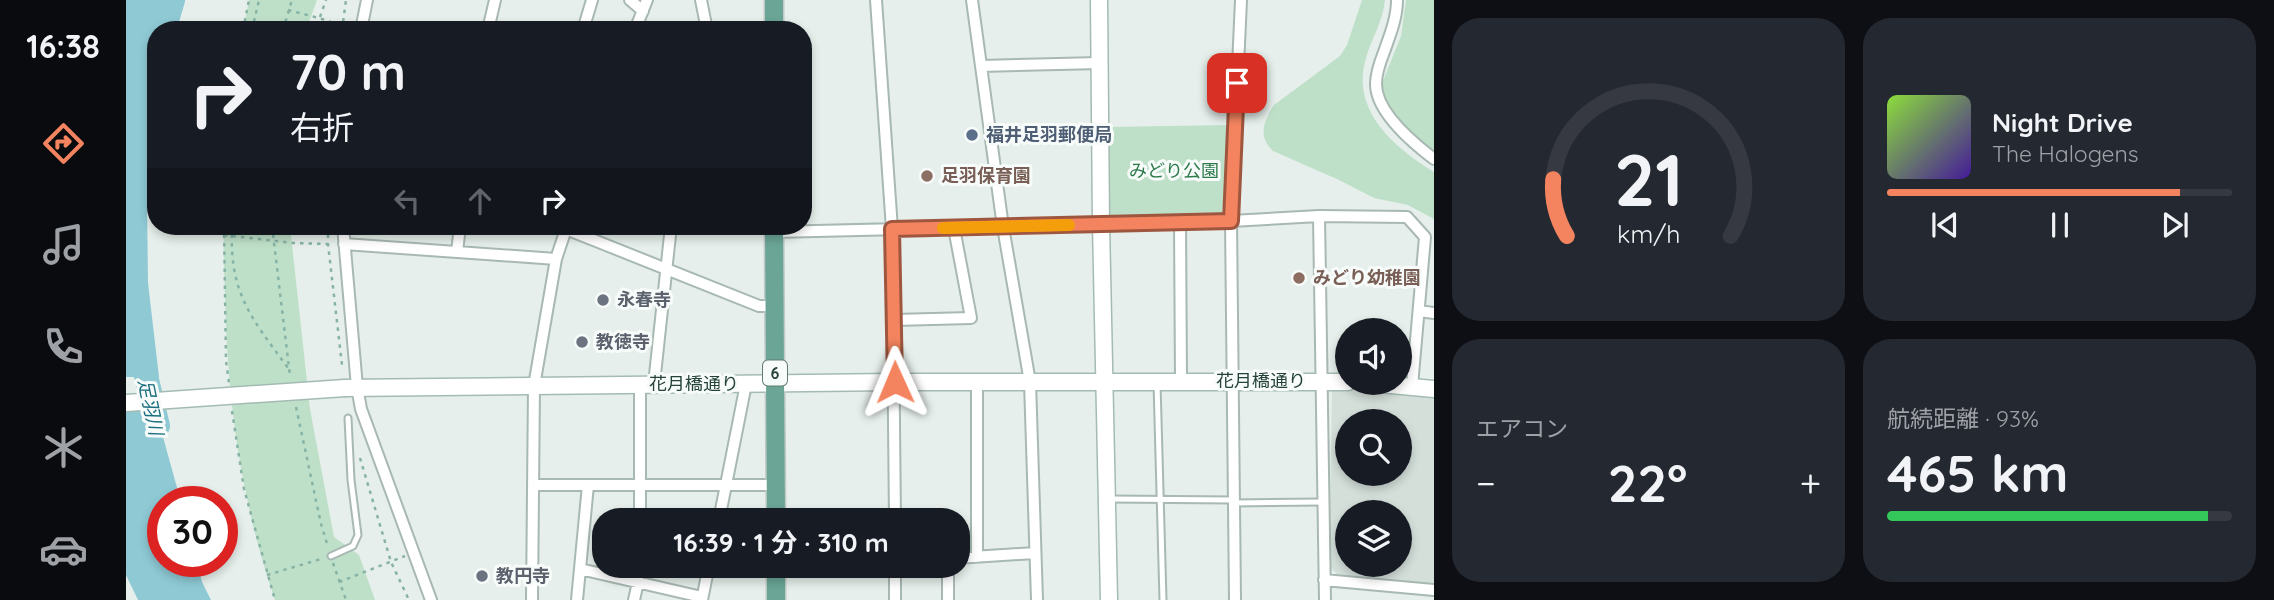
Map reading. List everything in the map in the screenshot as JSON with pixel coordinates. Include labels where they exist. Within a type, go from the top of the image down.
[{"type":"main road","points":[[774,0],[774,21]]},
{"type":"main road","name":"6","points":[[774,235],[776,508]]},
{"type":"main road","points":[[776,578],[776,600]]},
{"type":"street","points":[[363,21],[367,0]]},
{"type":"street","points":[[490,21],[495,0]]},
{"type":"street","points":[[586,21],[592,0]]},
{"type":"street","points":[[630,0],[645,5]]},
{"type":"street","points":[[701,0],[705,21]]},
{"type":"street","points":[[876,0],[892,229],[895,508]]},
{"type":"street","points":[[972,0],[1003,227],[1030,382],[1037,600]]},
{"type":"street","points":[[1100,0],[1101,224],[1109,600]]},
{"type":"street","points":[[1234,600],[1231,221],[1241,0]]},
{"type":"street","points":[[1397,0],[1397,13],[1378,69],[1376,85],[1385,111],[1434,159]]},
{"type":"street","points":[[981,65],[1100,63]]},
{"type":"street","points":[[812,229],[1003,227],[1319,216],[1407,217],[1425,237],[1412,387],[1434,389]]},
{"type":"street","points":[[1319,216],[1325,600]]},
{"type":"street","points":[[1180,222],[1181,381]]},
{"type":"street","points":[[894,320],[971,318],[954,228]]},
{"type":"street","points":[[344,235],[351,387],[431,600]]},
{"type":"street","points":[[457,252],[459,235]]},
{"type":"street","points":[[532,600],[534,386],[556,260],[564,235]]},
{"type":"street","points":[[584,235],[758,306],[775,306]]},
{"type":"street","points":[[640,508],[647,384],[670,235]]},
{"type":"street","points":[[344,244],[556,260]]},
{"type":"street","points":[[1419,311],[1434,313]]},
{"type":"street","name":"花月橋通り","points":[[126,403],[351,387],[1335,381]]},
{"type":"street","points":[[976,557],[977,382]]},
{"type":"street","points":[[721,508],[746,384]]},
{"type":"street","points":[[533,485],[776,485]]},
{"type":"street","points":[[577,600],[587,485]]},
{"type":"street","points":[[970,557],[1035,553]]},
{"type":"street","points":[[580,569],[702,599],[706,578]]},
{"type":"street","points":[[634,600],[638,578]]},
{"type":"street","points":[[895,578],[895,600]]},
{"type":"street","points":[[948,578],[948,600]]},
{"type":"street","points":[[1324,580],[1431,593]]},
{"type":"lane","points":[[1157,381],[1163,600]]},
{"type":"lane","points":[[331,556],[354,546],[358,535],[351,480],[348,418]]},
{"type":"lane","points":[[1107,499],[1323,502]]},
{"type":"path","points":[[245,21],[249,0]]},
{"type":"path","points":[[254,21],[259,0]]},
{"type":"path","points":[[286,21],[292,0]]},
{"type":"path","points":[[319,18],[326,0]]},
{"type":"path","points":[[344,21],[346,0]]},
{"type":"path","points":[[289,10],[326,21]]},
{"type":"path","points":[[229,388],[223,235],[273,242],[344,244]]},
{"type":"path","points":[[273,235],[292,387]]},
{"type":"path","points":[[328,235],[341,364]]},
{"type":"path","points":[[231,236],[233,264],[248,314],[289,371]]},
{"type":"path","points":[[294,398],[321,524],[346,600]]},
{"type":"path","points":[[231,401],[244,489],[275,600]]},
{"type":"path","points":[[360,457],[391,562],[407,600]]},
{"type":"path","points":[[339,582],[413,552]]},
{"type":"path","points":[[267,575],[331,556]]},
{"type":"shaded area","points":[[1335,389],[1335,395],[1405,395],[1434,398],[1434,584],[1366,577],[1412,577],[1412,500],[1335,500],[1335,572],[1329,566],[1332,390]]},
{"type":"green space","points":[[249,0],[317,0],[309,21],[245,21]]},
{"type":"green space","points":[[1362,0],[1385,0],[1365,62],[1365,97],[1380,127],[1405,152],[1434,172],[1434,219],[1408,205],[1374,198],[1273,151],[1265,140],[1265,123],[1274,105],[1340,56],[1347,45]]},
{"type":"green space","points":[[1406,0],[1434,0],[1434,153],[1396,116],[1380,88],[1401,36]]},
{"type":"green space","name":"みどり公園","points":[[1229,125],[1222,215],[1106,220],[1108,127]]},
{"type":"green space","points":[[224,235],[291,235],[310,409],[334,537],[359,555],[375,600],[275,600],[253,526],[238,450],[226,334]]},
{"type":"water","points":[[126,0],[166,0],[164,21],[147,21],[148,283],[159,377],[126,377]]},
{"type":"water","points":[[153,401],[177,486],[147,486],[147,577],[201,577],[211,600],[138,600],[126,575],[126,403]]},
{"type":"waterway","name":"足羽川","points":[[167,21],[173,0]]},
{"type":"waterway","name":"足羽川","points":[[139,346],[158,426]]},
{"type":"slow traffic","points":[[943,228],[1069,225]]},
{"type":"place","name":"福井足羽郵便局","points":[[972,135]]},
{"type":"place","name":"足羽保育園","points":[[927,176]]},
{"type":"place","name":"みどり幼稚園","points":[[1299,278]]},
{"type":"place","name":"永春寺","points":[[603,300]]},
{"type":"place","name":"教徳寺","points":[[582,342]]},
{"type":"place","name":"教円寺","points":[[482,576]]},
{"type":"route","points":[[895,382],[892,229],[1231,221],[1237,83]]}]
